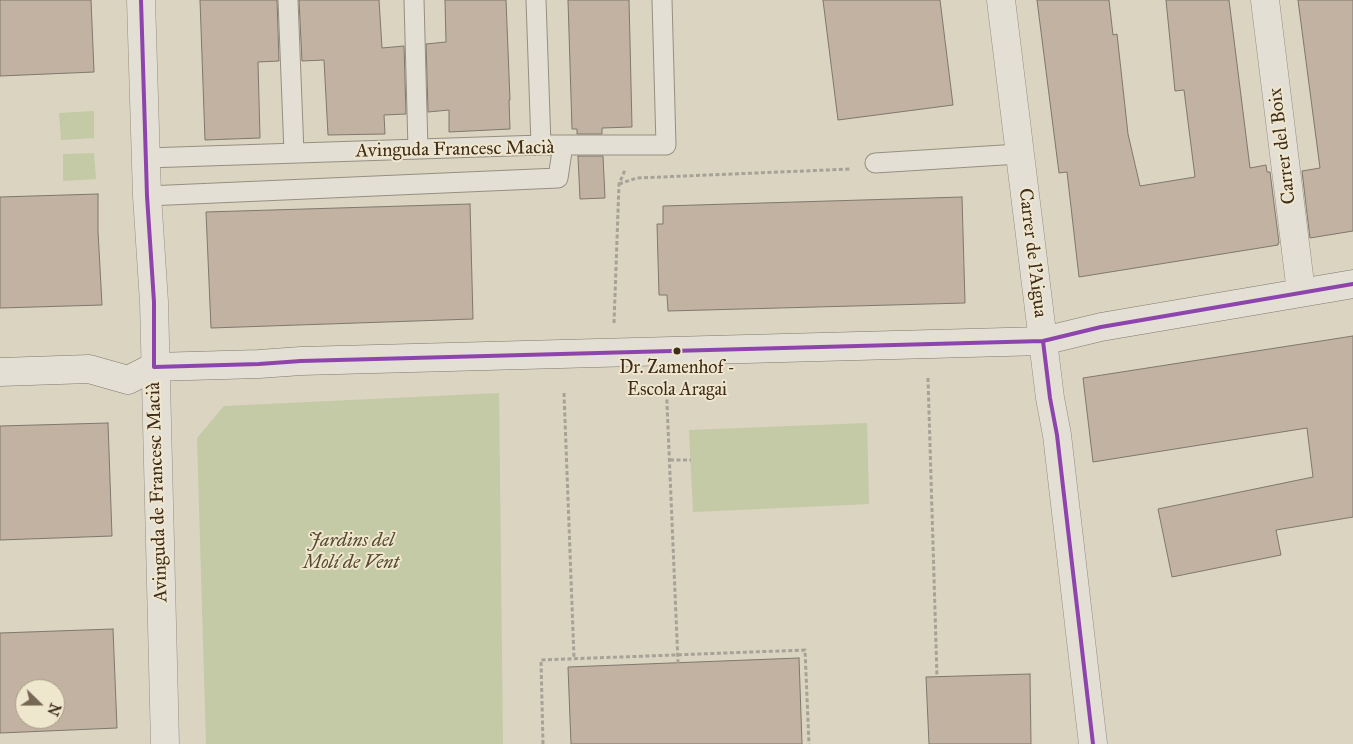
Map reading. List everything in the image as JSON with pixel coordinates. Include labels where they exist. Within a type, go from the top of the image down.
[{"type":"street","name":"Avinguda de Francesc Macià","points":[[142,0],[147,196],[153,274],[165,744]]},
{"type":"street","name":"Carrer de l'Aigua","points":[[1001,0],[1050,398],[1057,435],[1093,744]]},
{"type":"street","name":"Carrer del Boix","points":[[1265,0],[1301,292]]},
{"type":"street","points":[[0,372],[89,369],[128,380],[154,367],[301,361],[1043,341],[1101,327],[1353,284]]},
{"type":"lane","points":[[288,0],[294,153]]},
{"type":"lane","points":[[414,0],[418,149]]},
{"type":"lane","points":[[536,0],[541,145]]},
{"type":"lane","points":[[563,145],[666,145],[662,0]]},
{"type":"lane","name":"Avinguda Francesc Macià","points":[[146,158],[563,145],[558,178],[147,196]]},
{"type":"lane","points":[[875,163],[1019,154]]},
{"type":"path","points":[[614,326],[619,184],[626,168]]},
{"type":"path","points":[[619,184],[637,178],[855,168]]},
{"type":"path","points":[[928,378],[937,677]]},
{"type":"path","points":[[666,380],[678,663]]},
{"type":"path","points":[[564,393],[574,658]]},
{"type":"path","points":[[670,460],[691,460]]},
{"type":"path","points":[[543,744],[541,660],[805,650],[809,744]]},
{"type":"green space","points":[[94,111],[94,138],[61,140],[59,113]]},
{"type":"green space","points":[[94,153],[96,179],[63,181],[63,154]]},
{"type":"green space","name":"Jardins del Molí de Vent","points":[[499,393],[503,744],[206,744],[197,438],[224,406]]},
{"type":"green space","points":[[867,423],[869,504],[693,512],[689,430]]},
{"type":"building","points":[[0,0],[91,0],[94,72],[0,76]]},
{"type":"building","points":[[200,0],[277,0],[279,61],[258,62],[260,138],[205,140]]},
{"type":"building","points":[[299,0],[379,0],[382,48],[404,46],[406,114],[384,115],[385,134],[328,135],[324,60],[302,61]]},
{"type":"building","points":[[445,0],[506,0],[510,129],[449,132],[449,110],[428,112],[426,44],[446,42]]},
{"type":"building","points":[[568,0],[629,0],[632,127],[602,128],[602,134],[577,134],[577,129],[572,129]]},
{"type":"building","points":[[823,0],[940,0],[953,105],[838,120]]},
{"type":"building","points":[[1037,0],[1109,0],[1113,35],[1117,34],[1128,134],[1140,186],[1195,177],[1184,90],[1175,91],[1166,0],[1229,0],[1250,168],[1266,165],[1267,172],[1270,172],[1278,245],[1079,277],[1067,172],[1059,173]]},
{"type":"building","points":[[1298,0],[1353,0],[1353,231],[1310,238],[1302,171],[1320,168]]},
{"type":"building","points":[[578,156],[603,156],[605,198],[580,199]]},
{"type":"building","points":[[98,194],[102,305],[0,308],[0,197]]},
{"type":"building","points":[[962,197],[965,303],[668,311],[667,295],[659,295],[657,224],[663,224],[663,206]]},
{"type":"building","points":[[470,204],[473,319],[211,328],[206,212]]},
{"type":"building","points":[[1353,336],[1353,517],[1276,530],[1281,555],[1172,577],[1158,509],[1313,477],[1307,428],[1093,462],[1083,378]]},
{"type":"building","points":[[108,423],[112,536],[0,540],[0,426]]},
{"type":"building","points":[[113,629],[117,728],[0,733],[0,633]]},
{"type":"building","points":[[799,658],[802,744],[571,744],[568,667]]},
{"type":"building","points":[[1030,674],[1031,744],[929,744],[926,677]]},
{"type":"transit line","points":[[141,0],[147,196],[154,302],[154,367]]},
{"type":"transit line","points":[[154,367],[301,361],[1043,341],[1101,327],[1353,284]]},
{"type":"transit line","points":[[1043,341],[1057,435],[1093,744]]},
{"type":"place","name":"Dr. Zamenhof - Escola Aragai","points":[[677,351]]}]
